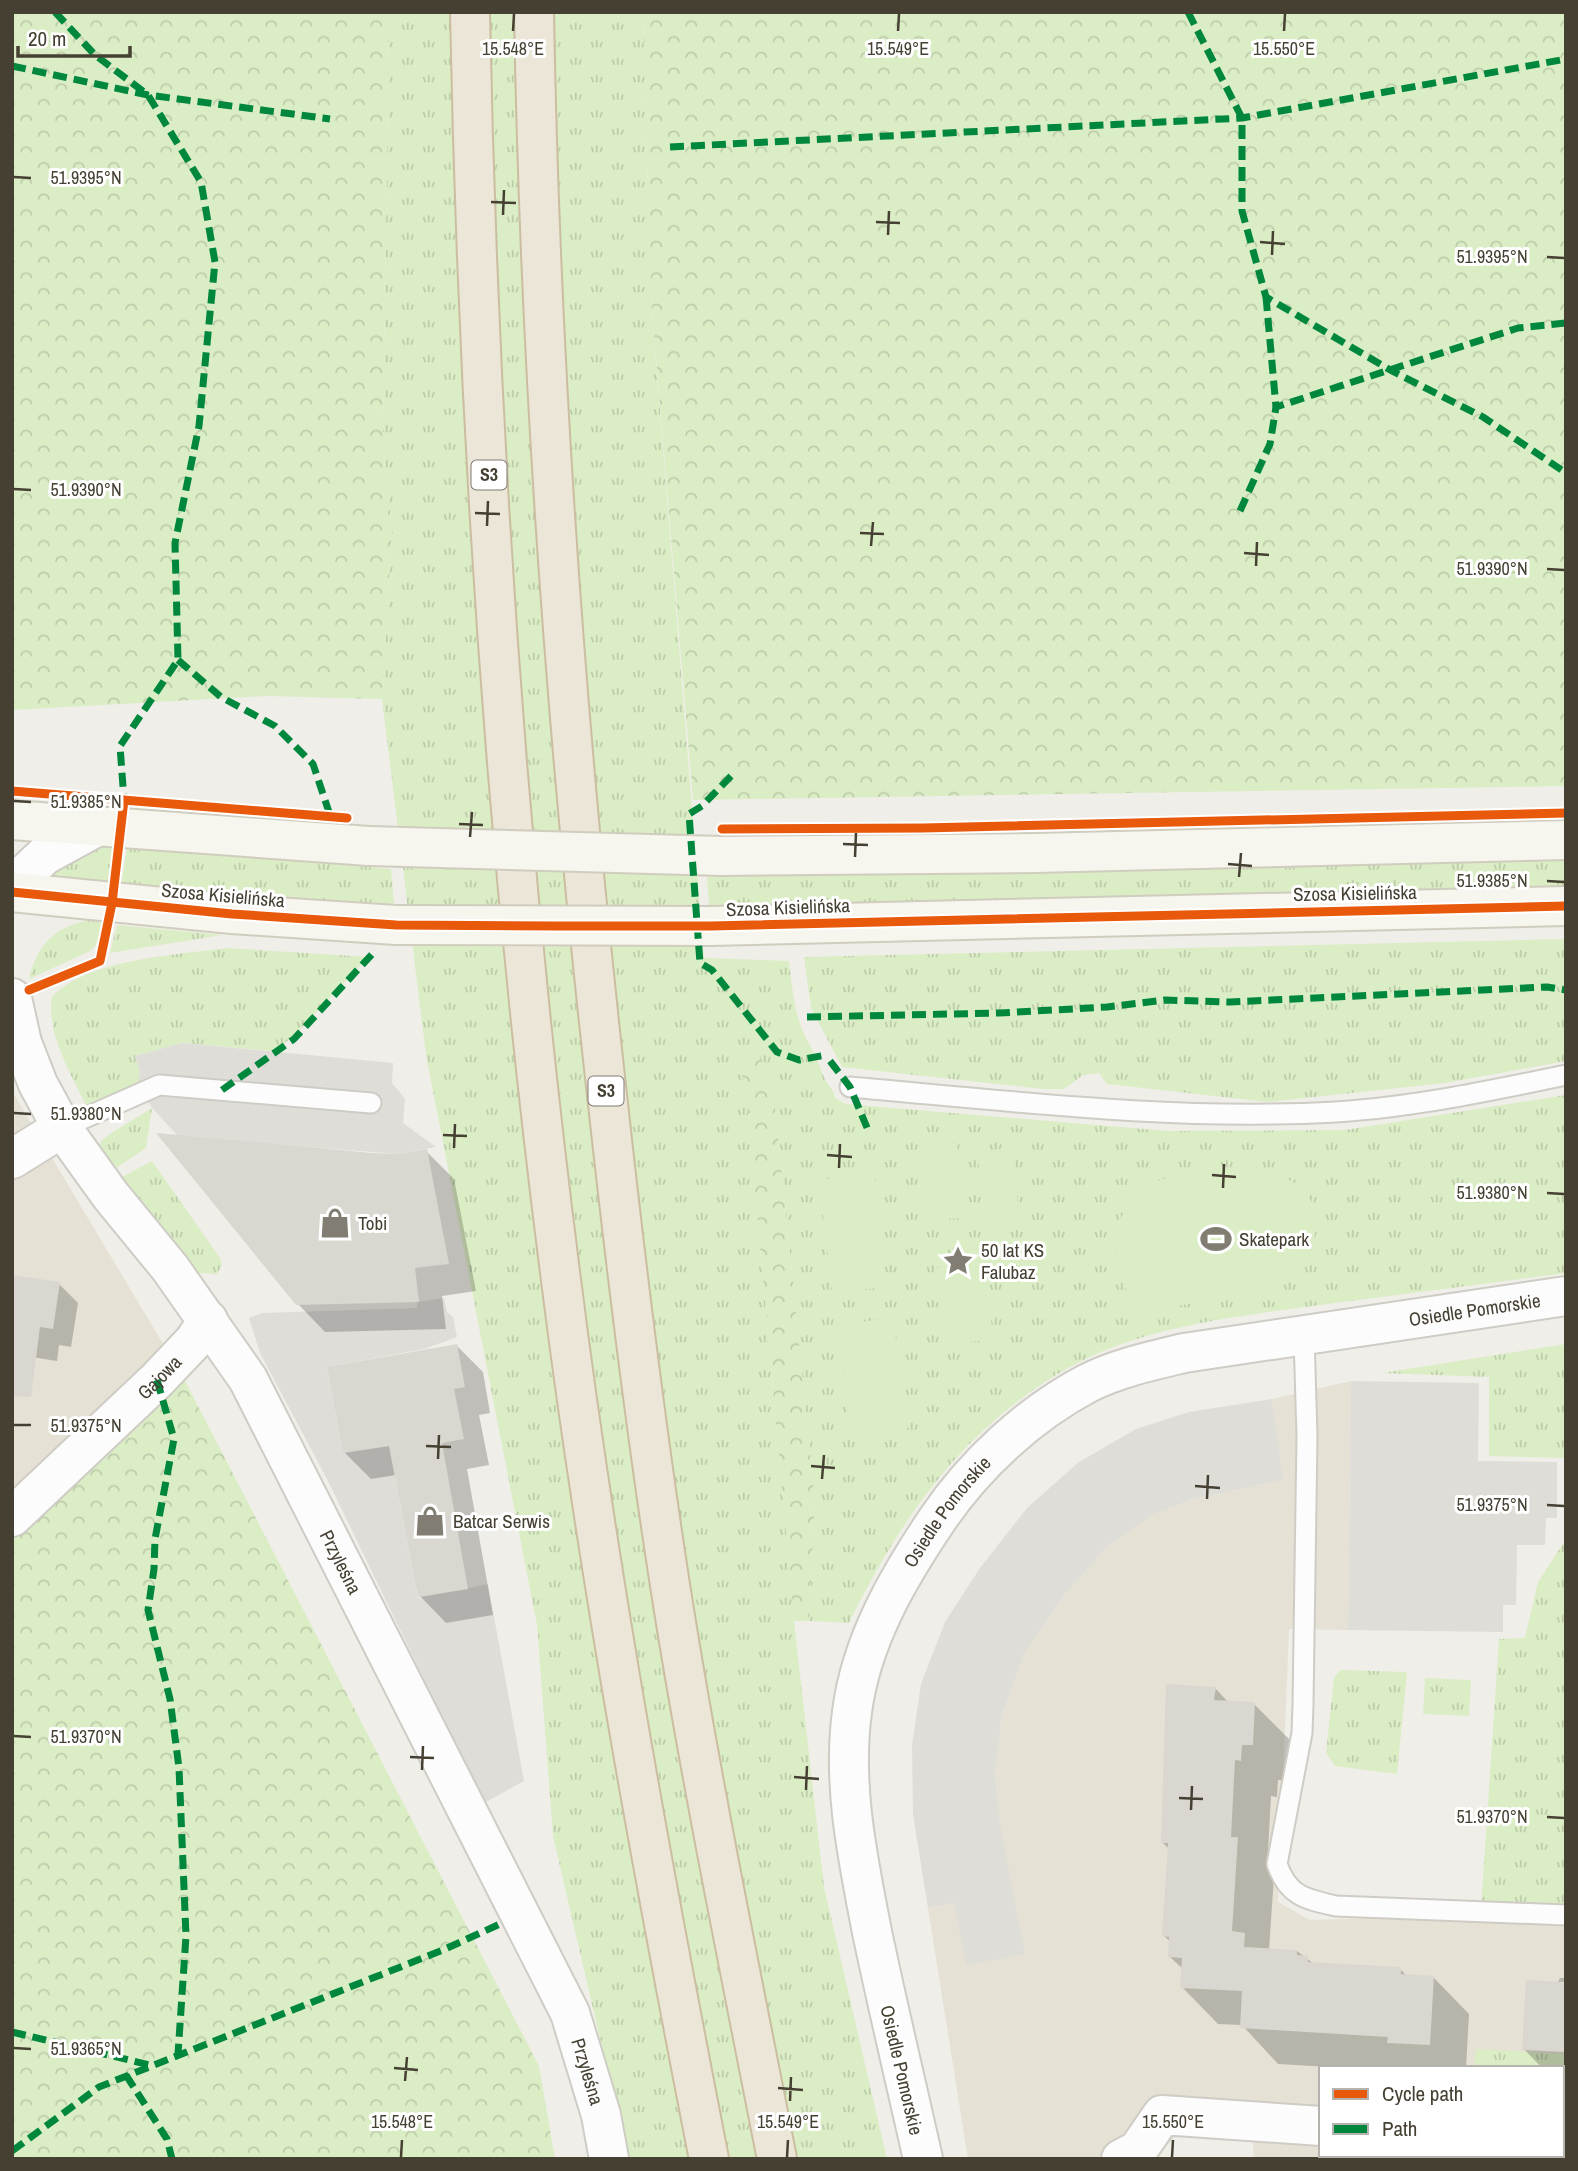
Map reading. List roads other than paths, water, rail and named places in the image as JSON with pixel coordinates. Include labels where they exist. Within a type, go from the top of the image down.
[{"type":"highway","name":"S3","points":[[470,12],[480,345],[505,721],[530,1004],[556,1240],[615,1644],[709,2159]]},
{"type":"highway","name":"S3","points":[[534,12],[546,354],[569,706],[593,970],[627,1276],[678,1635],[777,2159]]},
{"type":"street","points":[[12,820],[369,846],[722,856],[1035,853],[1566,840]]},
{"type":"street","points":[[12,886],[45,855],[98,826]]},
{"type":"street","name":"Szosa Kisielińska","points":[[12,892],[232,914],[396,925],[711,926],[1566,906]]},
{"type":"street","name":"Przyleśna","points":[[12,998],[22,1043],[25,1081],[208,1320],[248,1379],[570,2013],[601,2115],[609,2159]]},
{"type":"street","points":[[12,1159],[61,1128]]},
{"type":"street","name":"Osiedle Pomorskie","points":[[923,2159],[884,1989],[851,1818],[849,1766],[852,1711],[863,1662],[884,1609],[912,1558],[952,1498],[1004,1443],[1046,1409],[1089,1383],[1128,1367],[1184,1353],[1566,1296]]},
{"type":"street","name":"Gajowa","points":[[12,1517],[158,1380],[194,1341],[208,1320]]},
{"type":"street","points":[[1121,2159],[1138,2150],[1162,2115],[1319,2126]]},
{"type":"lane","points":[[850,1087],[1057,1105],[1226,1114],[1338,1112],[1479,1093],[1566,1075]]},
{"type":"lane","points":[[61,1128],[159,1085],[371,1103]]},
{"type":"lane","points":[[1304,1336],[1307,1436],[1302,1733],[1277,1864],[1283,1884],[1306,1899],[1336,1906],[1566,1915]]},
{"type":"place","name":"Tobi","points":[[335,1223]]},
{"type":"place","name":"Skatepark","points":[[1216,1239]]},
{"type":"place","name":"50 lat KS Falubaz","points":[[958,1261]]},
{"type":"place","name":"Batcar Serwis","points":[[430,1521]]}]
